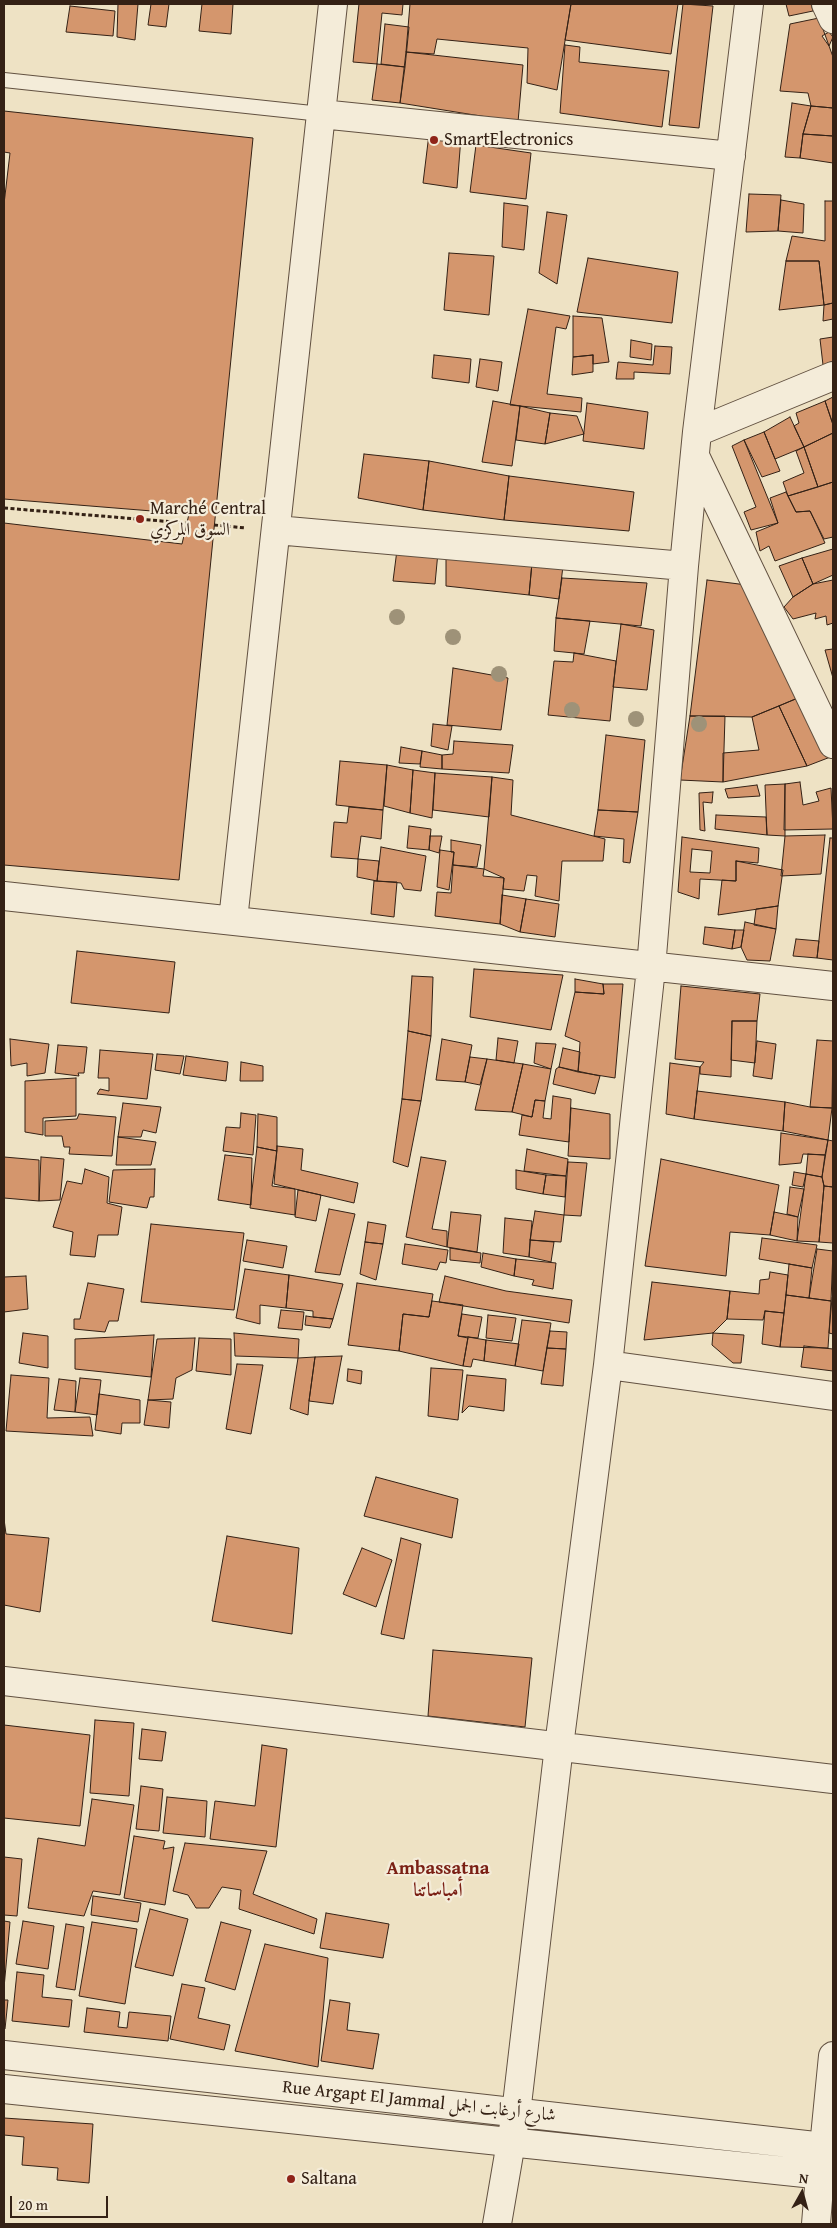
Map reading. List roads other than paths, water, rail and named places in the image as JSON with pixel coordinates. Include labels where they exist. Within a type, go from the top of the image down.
[{"type":"street","points":[[233,920],[333,4]]},
{"type":"street","points":[[497,2224],[516,2113],[559,1746],[608,1364],[651,968],[684,566],[696,444],[749,4]]},
{"type":"street","points":[[826,4],[833,19]]},
{"type":"street","points":[[321,114],[731,156]]},
{"type":"street","points":[[696,444],[833,376]]},
{"type":"street","points":[[696,444],[833,744]]},
{"type":"street","points":[[276,530],[684,566]]},
{"type":"street","points":[[4,896],[651,968],[833,986]]},
{"type":"street","points":[[608,1364],[833,1396]]},
{"type":"street","points":[[4,1681],[833,1779]]},
{"type":"street","name":"Rue Argapt El Jammal شارع أرغابت الجمل","points":[[4,2055],[829,2148]]},
{"type":"street","points":[[829,2148],[833,2056]]},
{"type":"street","name":"Rue Argapt El Jammal شارع أرغابت الجمل","points":[[4,2089],[827,2176]]},
{"type":"street","points":[[816,2224],[827,2176]]},
{"type":"lane","points":[[4,80],[321,114]]},
{"type":"place","name":"SmartElectronics","points":[[434,140]]},
{"type":"place","name":"Marché Central السوق المركزي","points":[[140,519]]},
{"type":"place","name":"Saltana","points":[[291,2179]]},
{"type":"district","name":"Ambassatna أمباساتنا","points":[[438,1880]]}]
